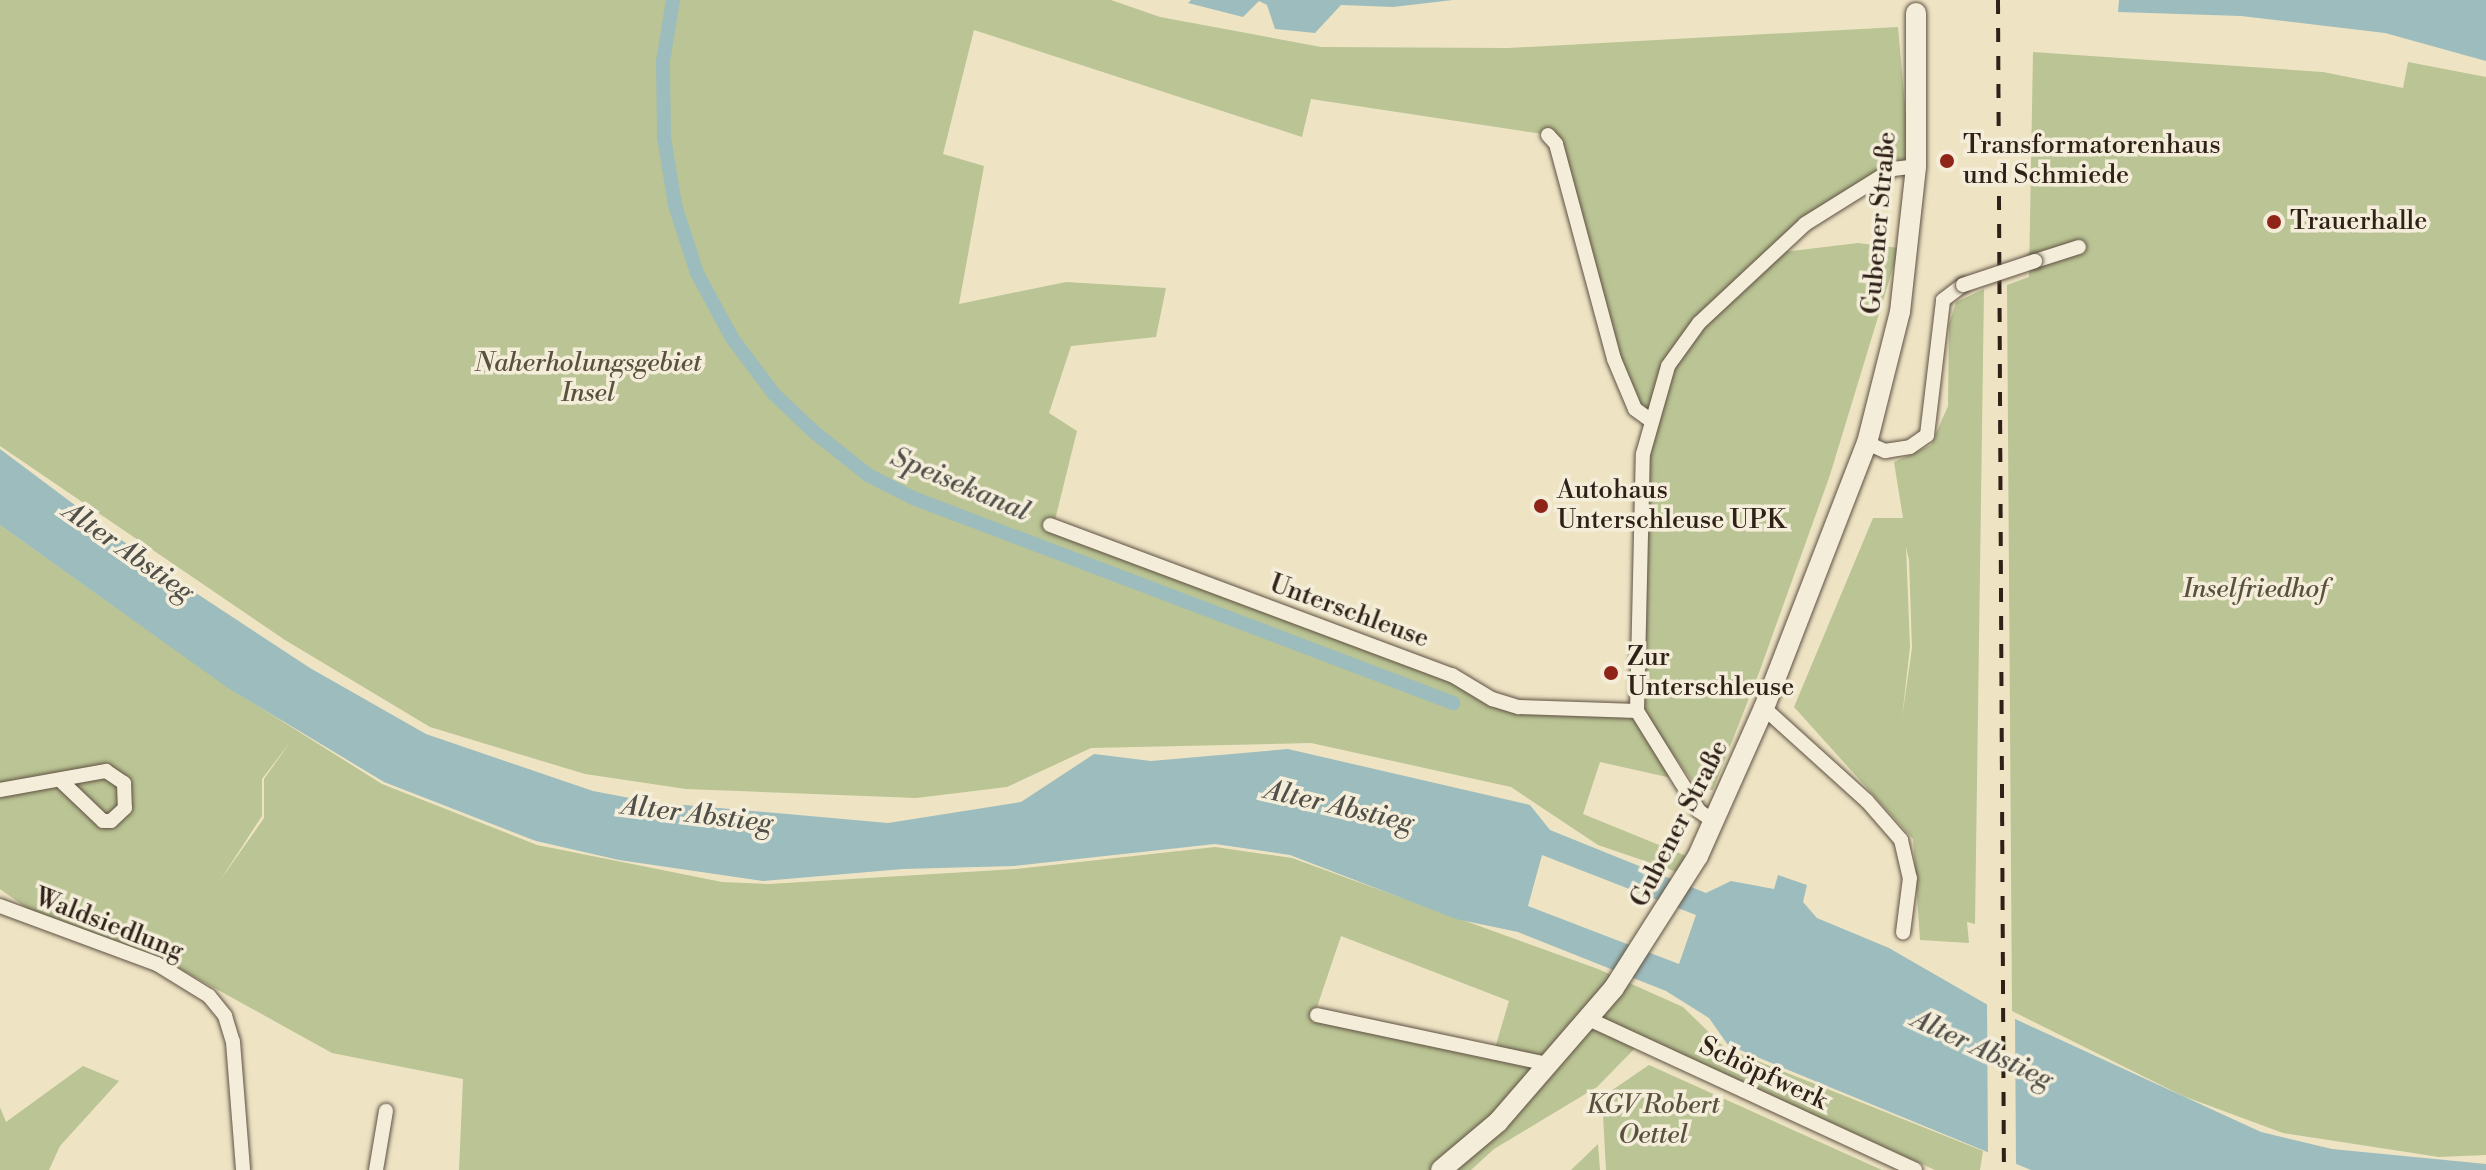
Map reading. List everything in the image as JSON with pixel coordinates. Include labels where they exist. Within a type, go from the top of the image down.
[{"type":"main road","name":"Gubener Straße","points":[[1441,1170],[1498,1122],[1591,1020],[1614,988],[1688,873],[1715,822],[1764,708],[1867,443],[1900,312],[1916,166],[1916,13]]},
{"type":"street","points":[[1548,135],[1556,144],[1614,359],[1635,409],[1649,419]]},
{"type":"street","points":[[1715,822],[1699,811],[1637,711],[1643,454],[1649,419],[1668,366],[1699,323],[1753,269],[1805,224],[1868,182],[1893,169],[1916,166]]},
{"type":"street","points":[[1867,443],[1885,451],[1910,447],[1927,435],[1943,300],[1963,285],[2079,247]]},
{"type":"street","name":"Unterschleuse","points":[[1050,525],[1452,675],[1492,699],[1519,707],[1637,711]]},
{"type":"street","points":[[1764,708],[1867,801],[1901,840],[1910,878],[1903,933]]},
{"type":"street","points":[[0,790],[62,782],[106,771],[124,783],[125,808],[111,821],[103,821],[62,782]]},
{"type":"street","name":"Waldsiedlung","points":[[0,906],[157,964],[209,996],[225,1016],[233,1042],[243,1170]]},
{"type":"street","points":[[1317,1015],[1548,1064]]},
{"type":"street","name":"Schöpfwerk","points":[[1591,1020],[1915,1170]]},
{"type":"street","points":[[376,1170],[386,1111]]},
{"type":"green space","name":"Naherholungsgebiet Insel","points":[[0,0],[1111,0],[1160,17],[1321,47],[1508,48],[1898,27],[1910,161],[1801,221],[1748,267],[1696,318],[1653,392],[1647,415],[1637,407],[1617,358],[1556,136],[1311,99],[1302,137],[974,30],[943,154],[984,166],[959,304],[1066,282],[1166,288],[1156,337],[1071,346],[1049,413],[1077,431],[1053,528],[1450,676],[1489,701],[1635,714],[1676,779],[1600,762],[1583,814],[1691,858],[1683,874],[1598,845],[1511,787],[1311,743],[1091,748],[1007,787],[916,798],[686,789],[585,774],[430,727],[285,640],[0,446]]},
{"type":"green space","name":"Inselfriedhof","points":[[2033,52],[2323,72],[2403,88],[2408,62],[2486,77],[2486,1155],[2439,1157],[2283,1133],[2183,1096],[2012,1011],[2007,285],[2029,277]]},
{"type":"green space","points":[[1858,243],[1899,248],[1830,475],[1760,670],[1713,790],[1698,789],[1642,711],[1647,453],[1671,367],[1703,324],[1783,252]]},
{"type":"green space","points":[[1984,289],[1975,924],[1967,922],[1969,943],[1920,940],[1913,839],[1794,707],[1873,518],[1903,518],[1894,462],[1931,445],[1948,406],[1949,324],[1956,302]],"holes":[[[1906,547],[1912,648],[1902,718],[1910,647]]]},
{"type":"green space","points":[[0,525],[228,687],[382,784],[537,845],[722,882],[769,884],[1016,869],[1215,847],[1292,858],[1598,969],[1683,1007],[1725,1048],[1983,1151],[1980,1170],[1935,1170],[1645,1038],[1597,1087],[1494,1149],[1471,1170],[459,1170],[463,1079],[332,1053],[166,961],[32,912],[0,889]],"holes":[[[291,741],[264,779],[264,818],[219,882],[262,816],[262,779]],[[1341,936],[1509,1001],[1495,1048],[1316,1010]]]},
{"type":"green space","name":"KGV Robert Oettel","points":[[1649,1065],[1882,1170],[1606,1170],[1602,1097]]},
{"type":"green space","points":[[83,1066],[119,1081],[60,1146],[49,1170],[0,1170],[0,1107],[6,1122]]},
{"type":"green space","points":[[1598,1144],[1600,1170],[1571,1170]]},
{"type":"water","points":[[1191,0],[1453,0],[1393,7],[1341,5],[1315,33],[1275,29],[1267,5],[1259,1],[1243,17],[1188,3]]},
{"type":"water","points":[[2119,0],[2486,0],[2486,61],[2385,33],[2241,16],[2118,12]]},
{"type":"water","name":"Alter Abstieg","points":[[0,449],[167,574],[310,668],[426,734],[593,791],[651,802],[888,823],[1021,802],[1094,754],[1151,761],[1288,749],[1530,805],[1550,830],[1706,893],[1731,881],[1774,889],[1778,875],[1807,885],[1803,902],[1817,918],[1889,948],[2000,1012],[2261,1132],[2332,1149],[2486,1164],[2486,1170],[2031,1170],[1728,1045],[1709,1018],[1666,991],[1518,932],[1456,919],[1290,855],[1215,844],[1014,866],[903,869],[763,881],[619,860],[536,841],[384,782],[228,688],[0,525]],"holes":[[[1542,855],[1696,915],[1679,964],[1528,906]]]},
{"type":"pier","points":[[1987,1000],[2015,1015],[2016,1167],[1988,1155]]},
{"type":"waterway","name":"Speisekanal","points":[[673,0],[663,62],[664,137],[675,205],[697,273],[732,338],[774,394],[814,432],[868,475],[913,498],[1453,703]]},
{"type":"railway","points":[[1998,0],[2004,1170]]},
{"type":"place","name":"Transformatorenhaus und Schmiede","points":[[1947,161]]},
{"type":"place","name":"Trauerhalle","points":[[2274,222]]},
{"type":"place","name":"Autohaus Unterschleuse UPK","points":[[1541,506]]},
{"type":"place","name":"Zur Unterschleuse","points":[[1611,673]]}]
